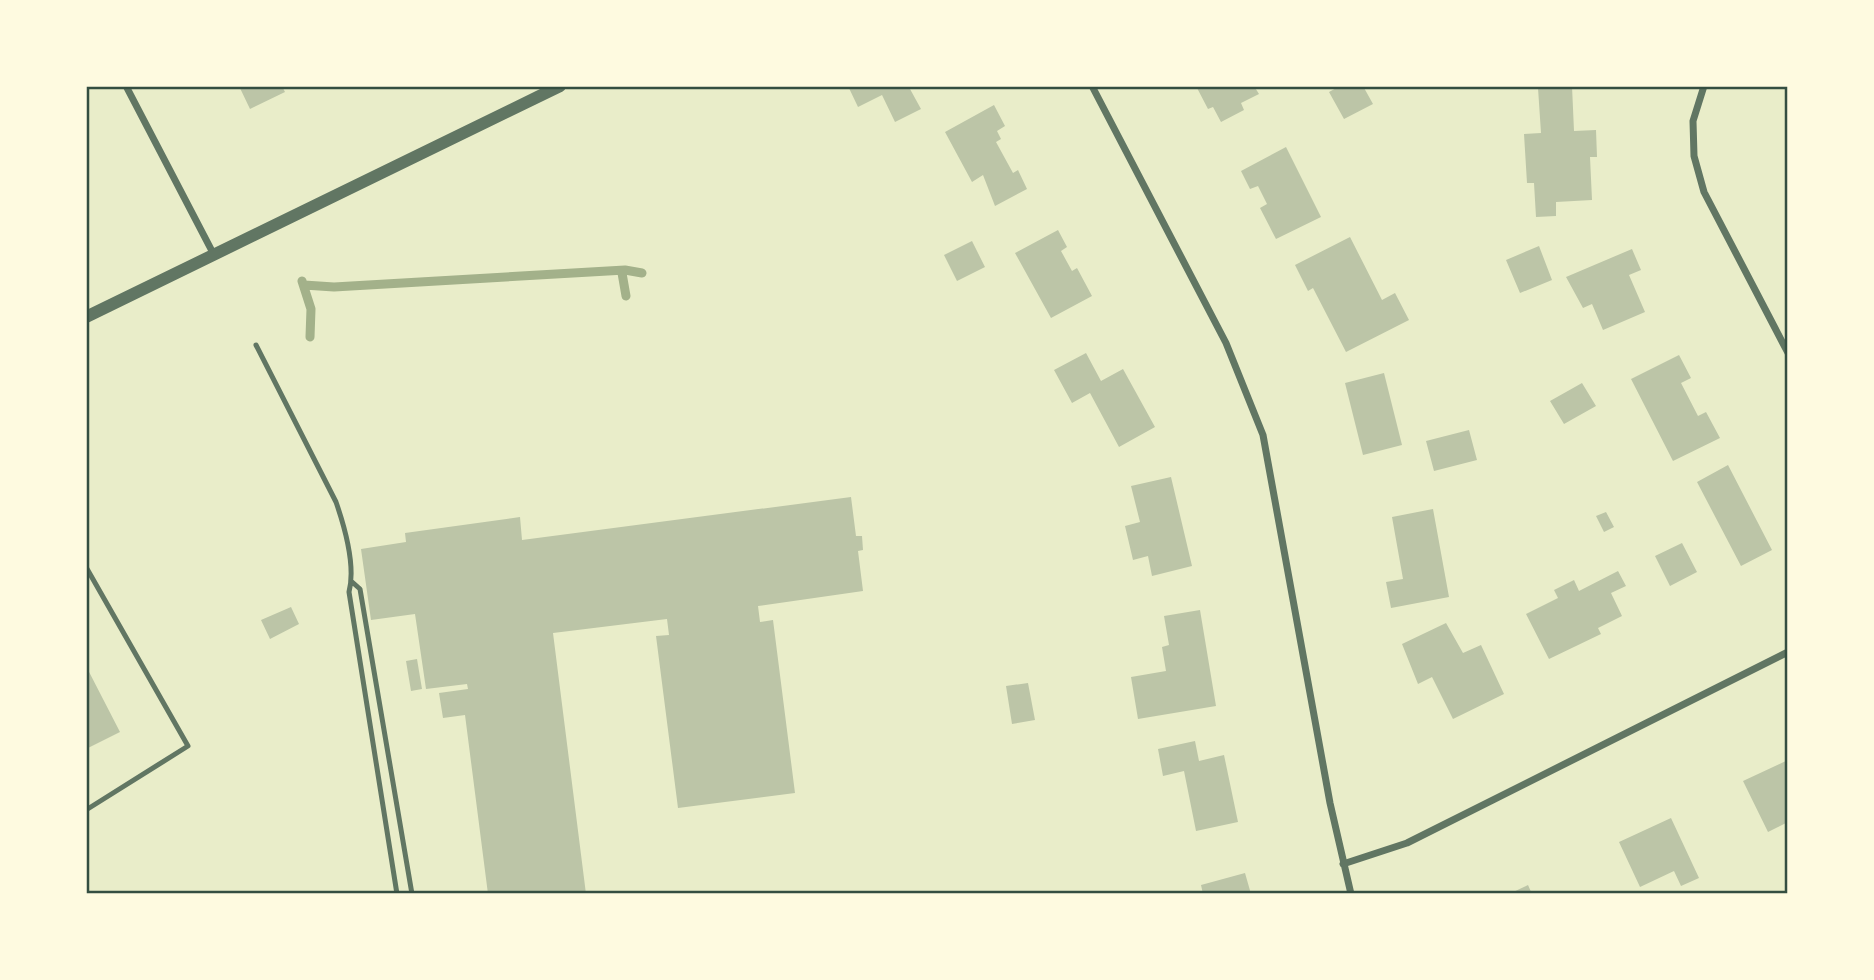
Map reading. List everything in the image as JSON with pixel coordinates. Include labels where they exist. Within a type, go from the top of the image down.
[{"type":"street","points":[[126,86],[213,253]]},
{"type":"street","points":[[86,317],[561,86]]},
{"type":"street","points":[[1092,86],[1226,343],[1263,435],[1343,864],[1351,894]]},
{"type":"street","points":[[1704,86],[1693,121],[1694,156],[1704,192],[1788,353]]},
{"type":"street","points":[[1343,864],[1407,843],[1788,652]]},
{"type":"lane","points":[[256,345],[336,502],[345,526],[352,582],[349,592],[397,894]]},
{"type":"lane","points":[[86,567],[188,746],[86,810]]},
{"type":"lane","points":[[352,582],[360,589],[412,894]]},
{"type":"building","points":[[239,86],[282,86],[285,92],[250,109]]},
{"type":"building","points":[[848,86],[916,86],[910,89],[921,109],[895,122],[882,95],[858,107]]},
{"type":"building","points":[[1196,86],[1254,86],[1259,94],[1241,103],[1244,110],[1221,122],[1213,107],[1208,109]]},
{"type":"building","points":[[1340,86],[1363,86],[1373,104],[1344,119],[1329,92]]},
{"type":"building","points":[[1572,86],[1574,131],[1596,130],[1597,157],[1590,157],[1592,200],[1556,202],[1556,216],[1536,217],[1534,183],[1527,183],[1524,134],[1541,133],[1538,88]]},
{"type":"building","points":[[994,105],[1005,126],[997,131],[1001,139],[996,142],[1013,173],[1018,170],[1027,189],[995,206],[983,175],[972,182],[945,132]]},
{"type":"building","points":[[1286,147],[1321,217],[1276,239],[1260,208],[1267,204],[1258,186],[1250,189],[1241,171]]},
{"type":"building","points":[[1058,230],[1067,247],[1061,251],[1072,271],[1077,268],[1092,296],[1051,318],[1015,253]]},
{"type":"building","points":[[1350,237],[1382,300],[1395,293],[1409,320],[1346,352],[1313,288],[1308,291],[1295,265]]},
{"type":"building","points":[[972,241],[985,267],[957,281],[944,255]]},
{"type":"building","points":[[1539,246],[1552,280],[1520,293],[1506,260]]},
{"type":"building","points":[[1632,249],[1641,270],[1629,275],[1645,312],[1603,330],[1592,304],[1583,308],[1566,277]]},
{"type":"building","points":[[1086,353],[1101,381],[1123,369],[1155,427],[1119,447],[1090,393],[1072,403],[1054,370]]},
{"type":"building","points":[[1679,355],[1691,378],[1681,383],[1698,416],[1706,412],[1720,438],[1673,461],[1631,379]]},
{"type":"building","points":[[1384,373],[1402,445],[1363,455],[1345,383]]},
{"type":"building","points":[[1582,383],[1596,406],[1564,424],[1550,401]]},
{"type":"building","points":[[1469,430],[1477,460],[1434,471],[1426,441]]},
{"type":"building","points":[[1728,465],[1772,550],[1741,566],[1697,482]]},
{"type":"building","points":[[1171,477],[1192,566],[1152,576],[1148,556],[1133,560],[1125,526],[1140,522],[1131,486]]},
{"type":"building","points":[[851,497],[856,536],[862,536],[863,550],[858,551],[863,591],[758,606],[760,622],[773,620],[795,793],[678,808],[656,636],[669,635],[667,619],[553,633],[586,894],[488,894],[465,715],[443,718],[439,693],[468,689],[467,684],[426,689],[415,614],[371,620],[361,549],[406,542],[405,533],[520,517],[522,540]]},
{"type":"building","points":[[1433,509],[1449,597],[1391,608],[1386,582],[1403,579],[1392,517]]},
{"type":"building","points":[[1606,512],[1614,527],[1604,532],[1596,516]]},
{"type":"building","points":[[1682,543],[1697,572],[1670,586],[1655,556]]},
{"type":"building","points":[[1618,571],[1626,586],[1611,593],[1622,616],[1598,628],[1601,634],[1549,659],[1526,614],[1558,598],[1554,590],[1574,580],[1579,591]]},
{"type":"building","points":[[291,607],[299,624],[270,639],[261,620]]},
{"type":"building","points":[[1200,610],[1216,706],[1138,719],[1131,677],[1166,671],[1162,647],[1169,645],[1164,616]]},
{"type":"building","points":[[1446,623],[1463,653],[1481,645],[1504,694],[1453,719],[1432,677],[1418,684],[1402,644]]},
{"type":"building","points":[[417,659],[422,689],[411,691],[406,661]]},
{"type":"building","points":[[86,666],[120,732],[86,749]]},
{"type":"building","points":[[1028,683],[1035,720],[1012,724],[1006,686]]},
{"type":"building","points":[[1195,741],[1199,761],[1224,755],[1238,822],[1196,831],[1184,771],[1163,776],[1158,749]]},
{"type":"building","points":[[1788,760],[1788,822],[1768,832],[1743,781]]},
{"type":"building","points":[[1671,818],[1699,878],[1681,886],[1674,871],[1640,887],[1619,842]]},
{"type":"building","points":[[1245,873],[1251,894],[1203,894],[1201,885]]},
{"type":"building","points":[[1528,885],[1532,894],[1509,894]]},
{"type":"waterway","points":[[304,285],[334,287],[625,270],[642,273]]},
{"type":"waterway","points":[[622,273],[626,296]]},
{"type":"waterway","points":[[302,281],[311,309],[310,337]]}]
